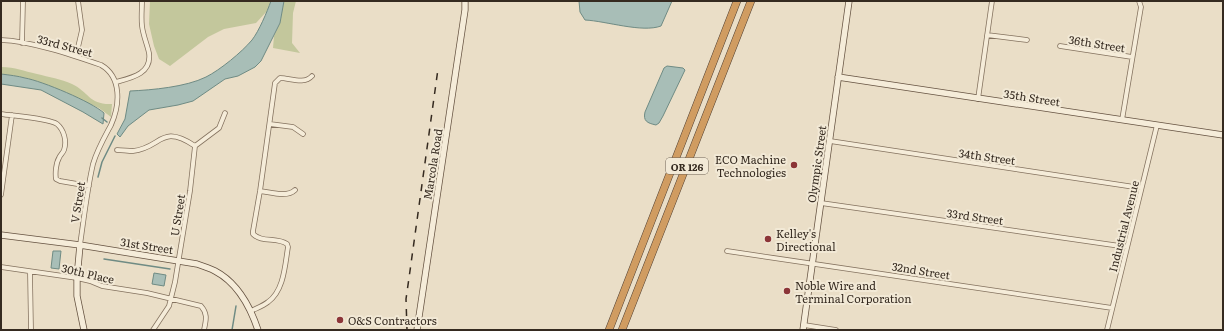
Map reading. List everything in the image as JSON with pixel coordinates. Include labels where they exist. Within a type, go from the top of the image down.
[{"type":"highway","points":[[714,62],[732,1]]},
{"type":"highway","name":"OR 126","points":[[609,330],[737,1]]},
{"type":"highway","name":"OR 126","points":[[622,330],[751,1]]},
{"type":"highway","points":[[732,50],[756,1]]},
{"type":"street","points":[[22,43],[23,1]]},
{"type":"street","points":[[76,56],[82,30],[78,1]]},
{"type":"street","points":[[116,82],[135,77],[144,71],[149,63],[149,53],[142,26],[142,1]]},
{"type":"street","name":"Marcola Road","points":[[417,330],[465,10],[465,1]]},
{"type":"street","name":"Olympic Street","points":[[804,328],[849,1]]},
{"type":"street","points":[[978,99],[992,1]]},
{"type":"street","points":[[1122,120],[1141,7],[1140,1]]},
{"type":"street","points":[[987,35],[1027,40]]},
{"type":"street","name":"33rd Street","points":[[1,40],[22,43],[76,56],[101,64],[108,68],[116,82]]},
{"type":"street","name":"36th Street","points":[[1060,46],[1132,57]]},
{"type":"street","points":[[251,311],[269,302],[276,294],[282,280],[288,247],[287,244],[282,241],[258,238],[253,234],[275,83],[277,80],[283,78],[303,81],[310,79],[312,76]]},
{"type":"street","name":"35th Street","points":[[838,77],[1223,135]]},
{"type":"street","name":"V Street","points":[[84,330],[78,296],[77,278],[80,245],[89,186],[96,154],[114,117],[117,94],[116,82]]},
{"type":"street","points":[[117,150],[133,151],[145,147],[166,136],[173,136],[187,141],[194,146],[219,128],[225,113]]},
{"type":"street","points":[[1,114],[47,121],[58,126],[64,136],[65,145],[64,151],[58,159],[55,176],[56,179],[89,186]]},
{"type":"street","points":[[1,195],[3,168],[12,115]]},
{"type":"street","points":[[270,124],[293,127],[303,134]]},
{"type":"street","name":"Industrial Avenue","points":[[1107,330],[1156,125]]},
{"type":"street","name":"34th Street","points":[[830,141],[1141,188]]},
{"type":"street","name":"U Street","points":[[153,330],[169,306],[175,282],[190,191],[194,146]]},
{"type":"street","points":[[260,191],[285,194],[292,193],[295,190]]},
{"type":"street","name":"33rd Street","points":[[821,203],[1127,246]]},
{"type":"street","name":"31st Street","points":[[1,235],[80,245],[197,264],[215,271],[238,290],[251,311],[258,330]]},
{"type":"street","name":"32nd Street","points":[[727,251],[1112,308]]},
{"type":"street","name":"30th Place","points":[[1,267],[77,278],[102,286],[171,298],[201,306],[206,311],[207,316],[204,330]]},
{"type":"street","points":[[30,272],[31,330]]},
{"type":"street","points":[[804,328],[836,330]]},
{"type":"green space","points":[[150,1],[271,1],[268,10],[256,23],[224,29],[208,37],[170,66],[159,59],[154,46],[149,24]]},
{"type":"green space","points":[[284,1],[296,1],[293,13],[292,43],[300,53],[273,48],[274,36],[280,23]]},
{"type":"green space","points":[[1,67],[19,69],[59,79],[72,84],[98,102],[112,104],[111,117],[99,108],[61,91],[26,78],[1,74]]},
{"type":"water","points":[[271,1],[284,1],[280,23],[261,61],[255,67],[238,76],[225,79],[193,101],[149,110],[128,126],[120,137],[117,134],[125,119],[130,91],[179,86],[212,74],[243,50],[252,40],[260,27]]},
{"type":"water","points":[[579,1],[672,1],[661,26],[644,28],[585,20],[580,12]]},
{"type":"water","points":[[667,66],[683,68],[685,70],[663,116],[656,125],[645,120],[645,112],[664,68]]},
{"type":"water","points":[[1,74],[33,80],[54,87],[89,103],[104,113],[103,124],[41,90],[1,84]]},
{"type":"water","points":[[53,251],[61,251],[59,269],[51,268]]},
{"type":"water","points":[[154,273],[166,275],[164,286],[152,284]]},
{"type":"waterway","points":[[102,118],[107,122]]},
{"type":"waterway","points":[[98,177],[102,162],[115,136]]},
{"type":"waterway","points":[[104,259],[170,269]]},
{"type":"waterway","points":[[232,330],[236,306]]},
{"type":"railway","points":[[407,330],[406,299],[438,69]]},
{"type":"place","name":"ECO Machine Technologies","points":[[794,165]]},
{"type":"place","name":"Kelley's Directional","points":[[768,239]]},
{"type":"place","name":"Noble Wire and Terminal Corporation","points":[[787,291]]},
{"type":"place","name":"O&S Contractors","points":[[340,320]]}]
